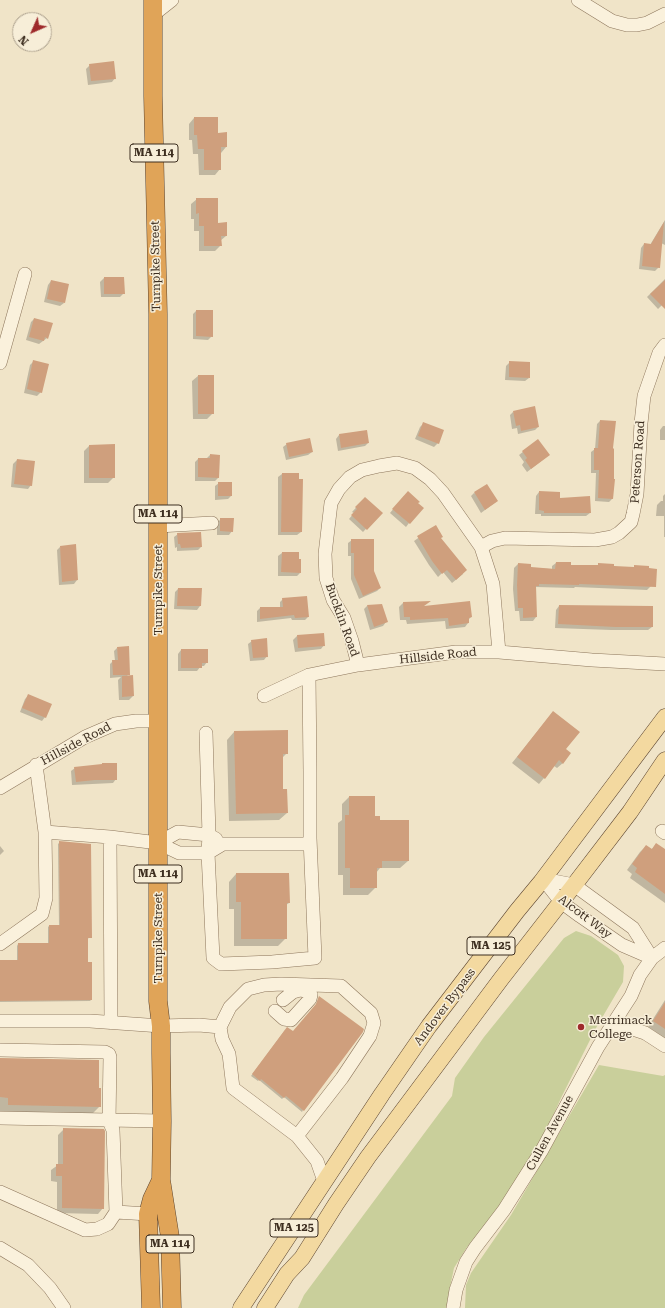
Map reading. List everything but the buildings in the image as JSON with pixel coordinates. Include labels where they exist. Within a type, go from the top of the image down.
[{"type":"highway","name":"Turnpike Street","points":[[153,7],[153,103],[158,314],[158,1001],[161,1026],[161,1180],[170,1237],[175,1305]]},
{"type":"highway","name":"Turnpike Street","points":[[151,1308],[148,1214],[152,1199],[161,1180]]},
{"type":"main road","name":"Andover Bypass","points":[[241,1308],[382,1094],[429,1026],[543,879],[665,717]]},
{"type":"main road","name":"MA 125","points":[[266,1308],[287,1274],[302,1258],[336,1204],[372,1152],[496,985],[630,812],[665,760]]},
{"type":"main road","name":"MA 125","points":[[277,1308],[294,1279],[302,1258]]},
{"type":"main road","points":[[230,1308],[263,1274]]},
{"type":"street","points":[[153,7],[172,0]]},
{"type":"street","points":[[578,0],[612,21],[627,25],[647,23],[665,14]]},
{"type":"street","points":[[0,363],[25,274]]},
{"type":"street","name":"Peterson Road","points":[[481,547],[505,538],[595,540],[612,537],[631,522],[637,494],[640,423],[644,396],[659,353],[665,345]]},
{"type":"street","name":"Bucklin Road","points":[[358,665],[344,618],[333,600],[326,578],[325,554],[331,503],[338,488],[350,477],[362,470],[396,464],[415,468],[430,478],[474,534],[481,547],[493,584],[499,652]]},
{"type":"street","points":[[158,526],[212,524]]},
{"type":"street","name":"Hillside Road","points":[[264,696],[309,675],[358,665],[456,652],[499,652],[592,660],[665,664]]},
{"type":"street","points":[[206,733],[209,835],[208,853],[213,958],[220,964],[272,962],[315,958],[310,844],[309,675]]},
{"type":"street","name":"Hillside Road","points":[[0,788],[84,737],[115,724],[158,720]]},
{"type":"street","points":[[0,944],[42,914],[46,898],[45,832],[36,765]]},
{"type":"street","points":[[45,832],[110,837],[158,843],[179,853],[208,853],[223,844],[310,844]]},
{"type":"street","points":[[158,843],[178,832],[209,835],[223,844]]},
{"type":"street","points":[[110,837],[111,1023]]},
{"type":"street","name":"Alcott Way","points":[[543,879],[574,885],[633,928],[652,958]]},
{"type":"street","name":"Alcott Way","points":[[543,879],[561,902],[622,945],[652,958]]},
{"type":"street","points":[[652,958],[665,948]]},
{"type":"street","name":"Cullen Avenue","points":[[454,1308],[456,1290],[466,1262],[504,1210],[542,1150],[575,1087],[598,1047],[631,996],[640,975],[652,958]]},
{"type":"street","points":[[297,1136],[342,1078],[370,1036],[374,1023],[371,1013],[341,986],[281,984],[264,985],[248,989],[238,997],[230,1007],[220,1027],[222,1039],[229,1054],[233,1088],[297,1136],[317,1161],[324,1182]]},
{"type":"street","points":[[0,1022],[90,1021],[161,1026],[199,1025],[220,1027]]},
{"type":"street","points":[[613,1025],[627,1027],[645,1033],[665,1046]]},
{"type":"street","points":[[0,1050],[105,1052],[108,1054],[110,1057],[109,1121],[113,1130],[116,1212],[108,1224],[96,1229],[85,1230],[0,1192]]},
{"type":"street","points":[[0,1118],[162,1121]]},
{"type":"street","points":[[116,1212],[148,1214]]},
{"type":"street","points":[[0,1248],[28,1265],[50,1288],[64,1308]]},
{"type":"green space","points":[[576,931],[591,936],[618,955],[624,966],[623,982],[596,1028],[543,1138],[494,1215],[467,1247],[454,1268],[447,1308],[298,1308],[304,1295],[452,1096],[455,1078],[484,1037],[564,938]]},
{"type":"green space","points":[[599,1065],[663,1076],[665,1075],[665,1308],[465,1308],[466,1285],[471,1273],[511,1215]]},
{"type":"place","name":"Merrimack College","points":[[581,1027]]}]
